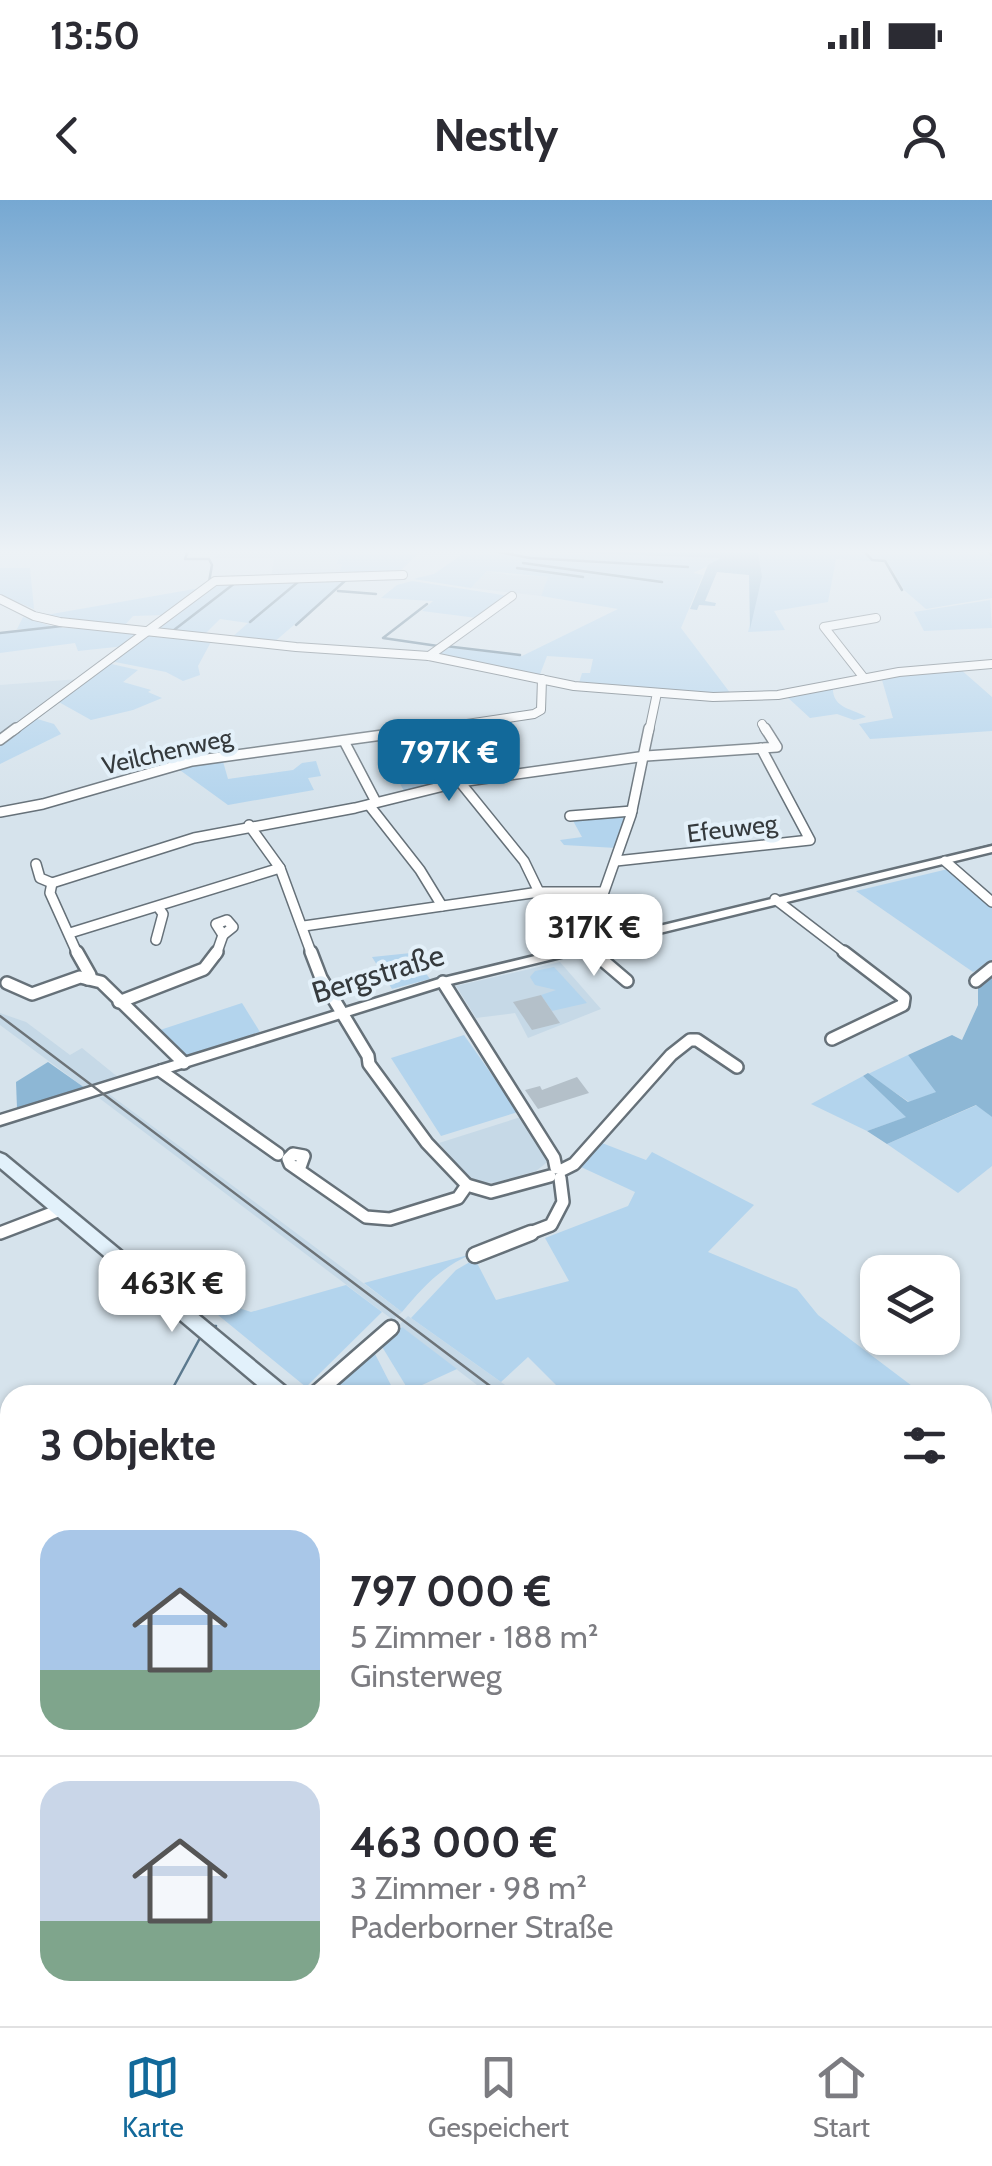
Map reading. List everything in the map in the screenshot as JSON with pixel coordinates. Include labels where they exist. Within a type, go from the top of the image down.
[{"type":"main road","points":[[0,1159],[270,1385]]},
{"type":"street","points":[[0,740],[140,636]]},
{"type":"street","points":[[193,636],[296,648],[429,656],[542,679],[713,697],[778,694],[864,678],[992,664]]},
{"type":"street","points":[[429,656],[456,636]]},
{"type":"street","points":[[831,636],[864,678]]},
{"type":"street","name":"Veilchenweg","points":[[0,812],[47,804],[172,766],[242,752],[345,743],[436,725],[534,714],[541,710],[542,679]]},
{"type":"street","points":[[618,939],[602,916],[602,892],[632,811],[657,693]]},
{"type":"street","points":[[36,864],[40,878],[52,883],[194,838],[372,804],[460,782],[646,756],[776,747],[762,724]]},
{"type":"street","points":[[345,743],[363,774],[372,804],[442,906]]},
{"type":"street","name":"Efeuweg","points":[[616,860],[810,840],[761,748]]},
{"type":"street","points":[[460,782],[524,862],[540,892]]},
{"type":"street","points":[[570,816],[632,811]]},
{"type":"street","points":[[249,825],[280,868],[321,978],[340,1013],[388,1091],[466,1186],[491,1192],[557,1173],[574,1164],[671,1055],[690,1040],[697,1040],[737,1067]]},
{"type":"street","name":"Bergstraße","points":[[0,1124],[443,982],[992,849]]},
{"type":"street","points":[[945,861],[992,902]]},
{"type":"street","points":[[52,883],[50,893],[65,932],[70,934],[280,868]]},
{"type":"street","points":[[304,926],[497,902],[540,892],[602,892]]},
{"type":"street","points":[[776,899],[904,998],[903,1005],[832,1039]]},
{"type":"street","points":[[156,940],[163,914],[158,906]]},
{"type":"street","points":[[70,934],[68,937],[90,974],[88,979]]},
{"type":"street","points":[[119,1002],[204,969],[214,960],[224,935]]},
{"type":"street","points":[[586,946],[627,981]]},
{"type":"street","points":[[976,982],[992,968]]},
{"type":"street","points":[[7,983],[32,994],[80,977],[100,982],[184,1063]]},
{"type":"street","points":[[443,982],[554,1158],[563,1202],[550,1225],[476,1255]]},
{"type":"street","points":[[162,1071],[278,1154]]},
{"type":"street","points":[[299,1170],[358,1213],[378,1220],[458,1198],[466,1186]]},
{"type":"street","points":[[0,1233],[60,1210]]},
{"type":"street","points":[[325,1385],[391,1328]]},
{"type":"shaded area","points":[[0,636],[135,636],[125,646],[78,651],[75,643],[0,653]]},
{"type":"shaded area","points":[[143,636],[212,640],[198,666],[200,675],[183,681],[166,672],[110,661]]},
{"type":"shaded area","points":[[233,636],[281,636],[273,643],[230,639]]},
{"type":"shaded area","points":[[562,636],[687,636],[731,694],[579,683],[582,673],[590,673],[593,659],[547,656],[539,677],[436,655],[442,647],[522,656]]},
{"type":"shaded area","points":[[107,663],[138,670],[123,682],[151,690],[148,692],[162,698],[91,720],[57,701]]},
{"type":"shaded area","points":[[959,668],[992,697],[992,731],[870,739],[859,724],[893,718],[882,680],[860,684],[859,680]]},
{"type":"shaded area","points":[[79,679],[8,732],[0,733],[0,685]]},
{"type":"shaded area","points":[[833,688],[840,704],[866,717],[854,720],[837,714],[810,718],[785,695]]},
{"type":"shaded area","points":[[34,718],[54,724],[61,734],[0,764],[0,743]]},
{"type":"shaded area","points":[[443,729],[448,738],[473,734],[473,744],[494,744],[496,775],[404,791],[386,757],[429,752],[435,742],[433,731]]},
{"type":"shaded area","points":[[222,758],[228,779],[293,770],[302,763],[316,761],[321,776],[308,778],[314,790],[228,805],[177,768]]},
{"type":"shaded area","points":[[625,814],[616,848],[564,845],[560,840],[582,837],[571,817]]},
{"type":"shaded area","points":[[948,869],[992,907],[992,963],[973,972],[856,891]]},
{"type":"shaded area","points":[[411,953],[430,979],[392,989],[372,957]]},
{"type":"shaded area","points":[[560,962],[601,1009],[528,1038],[515,1013],[476,1018],[456,986]]},
{"type":"shaded area","points":[[554,967],[587,1003],[552,1011],[541,995],[556,990],[535,985],[530,977],[535,971]]},
{"type":"shaded area","points":[[992,972],[992,1117],[976,1105],[887,1144],[867,1131],[906,1117],[863,1076],[868,1073],[908,1102],[936,1092],[908,1055],[952,1035],[962,1040],[978,1005],[978,986]]},
{"type":"shaded area","points":[[242,1003],[260,1032],[181,1057],[154,1032]]},
{"type":"shaded area","points":[[0,1013],[26,1022],[70,1055],[82,1048],[119,1078],[85,1088],[0,1025]]},
{"type":"shaded area","points":[[464,1035],[518,1112],[441,1136],[391,1058]]},
{"type":"shaded area","points":[[908,1055],[937,1092],[909,1102],[868,1074]]},
{"type":"shaded area","points":[[48,1062],[85,1088],[17,1108],[16,1082]]},
{"type":"shaded area","points":[[863,1076],[907,1117],[867,1131],[811,1104]]},
{"type":"shaded area","points":[[109,1094],[402,1312],[393,1320],[99,1098]]},
{"type":"shaded area","points":[[977,1105],[992,1117],[992,1166],[958,1193],[887,1144]]},
{"type":"shaded area","points":[[524,1116],[550,1160],[536,1171],[494,1183],[472,1181],[439,1143]]},
{"type":"shaded area","points":[[602,1143],[646,1160],[652,1152],[754,1205],[708,1252],[797,1289],[818,1315],[860,1347],[860,1355],[871,1355],[911,1385],[556,1385],[528,1357],[501,1382],[411,1318],[456,1270],[475,1259],[496,1300],[569,1281],[545,1238],[628,1206],[635,1192],[581,1167]]},
{"type":"shaded area","points":[[472,1254],[433,1278],[402,1312],[364,1283]]},
{"type":"shaded area","points":[[346,1285],[382,1312],[308,1385],[304,1385],[201,1301],[212,1299],[251,1312]]},
{"type":"shaded area","points":[[408,1316],[505,1385],[477,1385],[399,1325]]},
{"type":"shaded area","points":[[402,1327],[457,1369],[422,1385],[405,1385],[381,1345]]},
{"type":"shaded area","points":[[374,1352],[391,1385],[336,1385]]},
{"type":"building","points":[[541,995],[560,1023],[532,1030],[513,1002]]},
{"type":"building","points":[[577,1077],[589,1093],[538,1109],[525,1090],[540,1086],[542,1090]]},
{"type":"waterway","points":[[385,636],[438,646]]},
{"type":"waterway","points":[[445,646],[520,655]]},
{"type":"waterway","points":[[945,857],[992,845]]},
{"type":"waterway","points":[[174,1385],[200,1338]]},
{"type":"railway","points":[[0,1016],[489,1385]]}]
